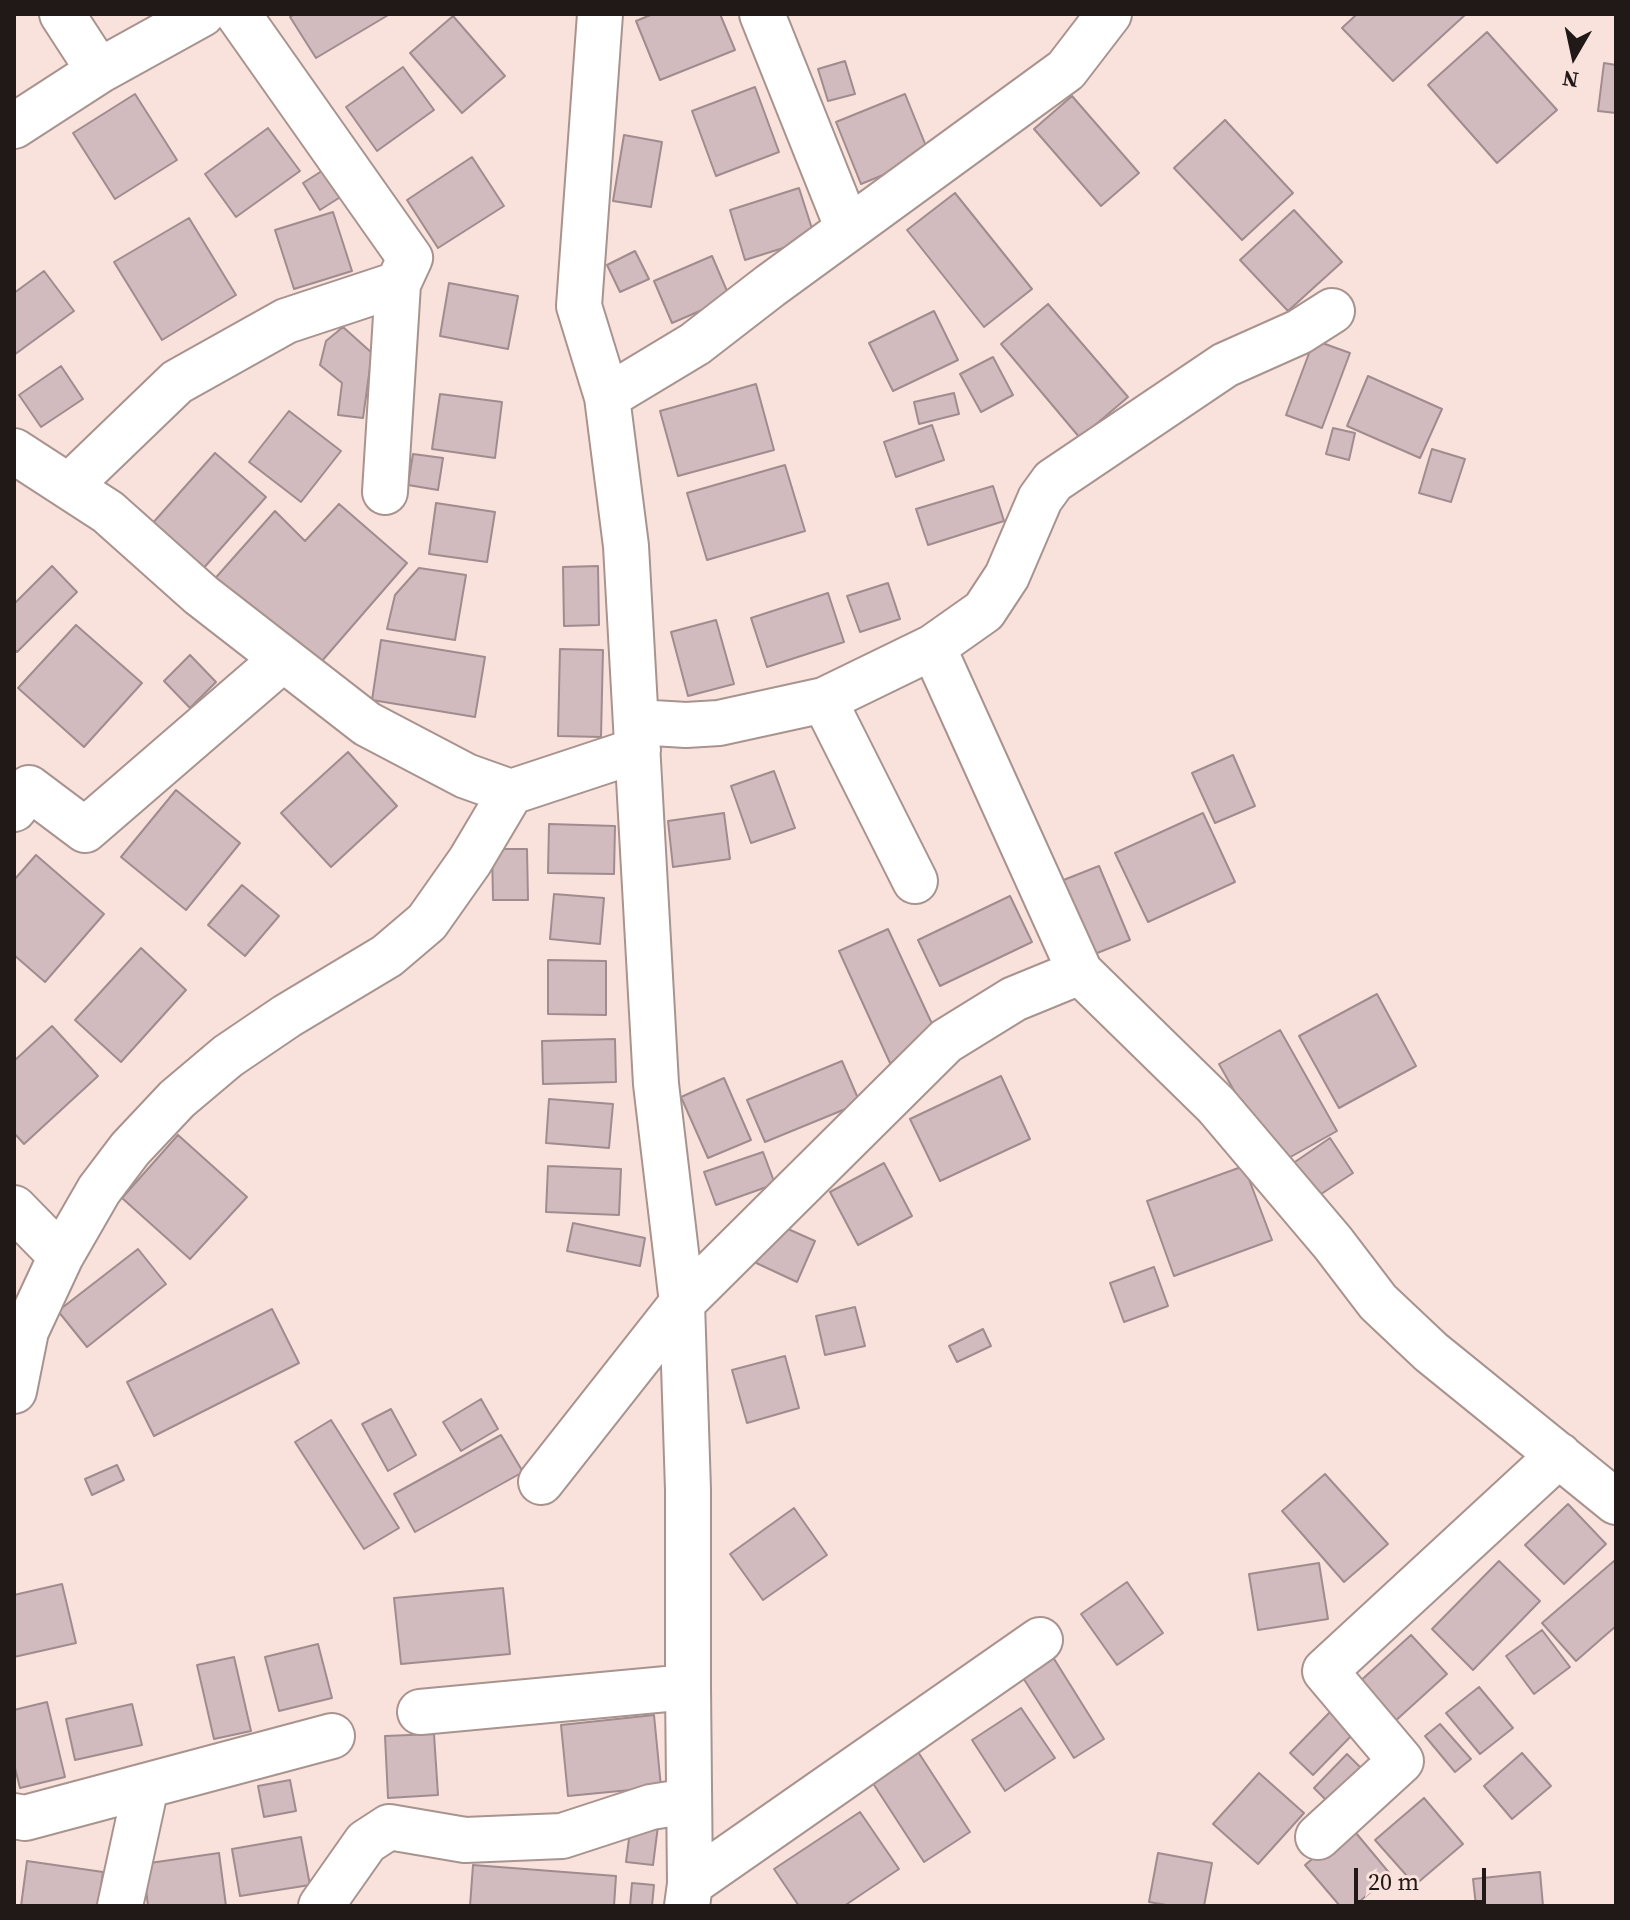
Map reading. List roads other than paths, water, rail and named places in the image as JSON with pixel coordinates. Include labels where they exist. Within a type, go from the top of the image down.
[{"type":"street","points":[[62,14],[99,71]]},
{"type":"street","points":[[14,126],[99,71],[202,14]]},
{"type":"street","points":[[238,14],[410,258],[398,284],[385,492]]},
{"type":"street","points":[[600,14],[579,306],[607,397],[626,546],[656,1084],[682,1303],[688,1490],[689,1895]]},
{"type":"street","points":[[762,14],[848,229]]},
{"type":"street","points":[[607,397],[695,344],[1066,70],[1109,14]]},
{"type":"street","points":[[69,486],[177,382],[286,321],[398,284]]},
{"type":"street","points":[[14,1391],[26,1331],[61,1256],[99,1190],[130,1149],[177,1099],[228,1056],[287,1016],[387,956],[427,922],[470,861],[511,792],[637,736],[686,725],[719,723],[824,700],[933,647],[984,611],[1007,576],[1040,499],[1053,481],[1225,365],[1299,332],[1332,311]]},
{"type":"street","points":[[14,451],[108,512],[201,595],[367,724],[466,776],[511,792]]},
{"type":"street","points":[[933,647],[1080,972],[1216,1105],[1333,1243],[1378,1302],[1431,1352],[1616,1502]]},
{"type":"street","points":[[14,809],[29,788],[85,830],[283,659]]},
{"type":"street","points":[[824,700],[915,881]]},
{"type":"street","points":[[541,1482],[682,1303],[946,1041],[1014,999],[1080,972]]},
{"type":"street","points":[[14,1208],[61,1256]]},
{"type":"street","points":[[1318,1837],[1401,1761],[1325,1671],[1559,1455]]},
{"type":"street","points":[[689,1895],[1040,1640]]},
{"type":"street","points":[[420,1712],[688,1687]]},
{"type":"street","points":[[14,1816],[25,1818],[332,1736]]},
{"type":"street","points":[[120,1906],[146,1786]]},
{"type":"street","points":[[321,1906],[366,1842],[389,1827],[465,1840],[562,1836],[651,1807],[689,1801]]}]
